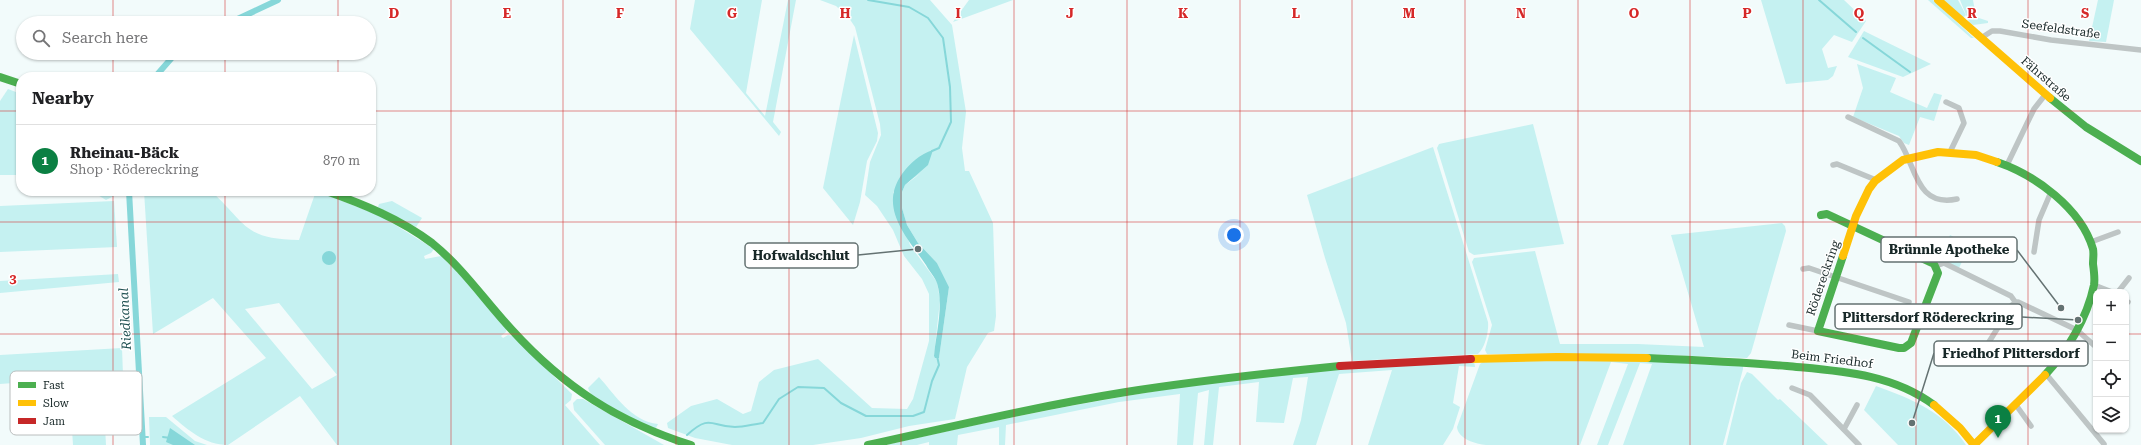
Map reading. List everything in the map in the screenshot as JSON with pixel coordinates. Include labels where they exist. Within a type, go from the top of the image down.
[{"type":"main road","name":"Fährstraße","points":[[1940,2],[2045,95],[2086,127],[2141,160]]},
{"type":"main road","points":[[0,77],[16,82]]},
{"type":"main road","name":"Rödereckring","points":[[1936,266],[1938,273],[1908,346],[1899,348],[1818,331],[1853,226],[1864,198],[1876,180],[1889,168],[1917,154],[1950,152],[1982,156],[2007,165],[2033,178],[2051,192],[2079,219],[2091,242],[2096,260],[2094,284],[2077,330],[2058,361],[2016,405],[1974,445]]},
{"type":"main road","points":[[339,196],[385,214],[430,241],[456,264],[534,353],[579,393],[637,426],[658,436],[691,445]]},
{"type":"main road","points":[[1821,215],[1827,214],[1936,266]]},
{"type":"main road","name":"Beim Friedhof","points":[[868,445],[1021,412],[1124,393],[1226,378],[1425,361],[1538,356],[1641,357],[1735,361],[1872,376],[1903,387],[1926,401],[1953,422],[1974,445]]},
{"type":"street","name":"Seefeldstraße","points":[[1981,38],[1992,31],[2000,31],[2051,40],[2141,50]]},
{"type":"street","points":[[2007,165],[2034,109],[2045,95]]},
{"type":"street","points":[[1946,102],[1958,108],[1964,123],[1950,152]]},
{"type":"street","points":[[1848,117],[1899,141],[1916,181],[1931,196],[1940,200],[1957,199]]},
{"type":"street","points":[[1833,165],[1837,164],[1876,180]]},
{"type":"street","points":[[2034,252],[2040,220],[2051,192]]},
{"type":"street","points":[[2091,242],[2118,232]]},
{"type":"street","points":[[1936,266],[1944,263],[1949,265],[2011,296],[2016,303]]},
{"type":"street","points":[[1803,270],[1809,268],[1836,276],[1909,302]]},
{"type":"street","points":[[2120,289],[2129,278]]},
{"type":"street","points":[[2094,284],[2105,289]]},
{"type":"street","points":[[1979,358],[2012,305],[2016,303],[2022,303],[2077,330],[2093,344]]},
{"type":"street","points":[[1789,325],[1818,331]]},
{"type":"street","points":[[2046,374],[2104,444]]},
{"type":"street","points":[[1792,388],[1810,395],[1860,445]]},
{"type":"street","points":[[1844,429],[1856,405]]},
{"type":"street","points":[[2016,405],[2031,426]]},
{"type":"shaded area","points":[[695,0],[762,0],[746,93],[765,116],[788,0],[796,0],[773,122],[781,132],[779,136],[690,29]]},
{"type":"shaded area","points":[[820,0],[930,0],[952,25],[966,112],[962,148],[965,171],[969,171],[993,223],[996,316],[994,331],[988,333],[967,367],[955,419],[909,426],[861,438],[813,445],[732,445],[695,438],[668,428],[667,423],[691,406],[717,399],[743,414],[751,411],[759,382],[774,370],[818,359],[872,408],[907,409],[913,399],[929,341],[929,294],[922,279],[904,256],[893,230],[877,206],[865,195],[870,162],[881,135],[880,124],[855,27],[849,18],[836,6]],"holes":[[[921,173],[905,185],[902,192],[902,208],[907,225],[918,243],[937,263],[949,287],[939,358],[934,356],[940,300],[937,282],[910,245],[893,192]]]},
{"type":"shaded area","points":[[969,0],[1013,0],[953,22]]},
{"type":"shaded area","points":[[1761,0],[1844,0],[1866,21],[1852,42],[1834,35],[1822,49],[1828,68],[1837,66],[1833,76],[1828,80],[1786,84]]},
{"type":"shaded area","points":[[1928,0],[1933,0],[1974,38],[1971,38]]},
{"type":"shaded area","points":[[1943,0],[1958,0],[1966,15],[1963,18]]},
{"type":"shaded area","points":[[1960,0],[1973,0],[1976,17],[1988,21],[1988,23],[1973,25],[1969,22]]},
{"type":"shaded area","points":[[2098,0],[2114,0],[2106,42],[2089,41]]},
{"type":"shaded area","points":[[1864,31],[1931,64],[1903,77],[1848,57]]},
{"type":"shaded area","points":[[854,35],[878,133],[877,141],[867,161],[860,202],[853,225],[823,188]]},
{"type":"shaded area","points":[[1857,64],[1896,78],[1890,92],[1927,108],[1934,93],[1942,95],[1934,121],[1920,117],[1909,145],[1904,143],[1899,136],[1853,117],[1863,88]]},
{"type":"shaded area","points":[[8,89],[16,92],[16,175],[0,175],[0,101]]},
{"type":"shaded area","points":[[1533,124],[1564,244],[1474,255],[1469,252],[1437,148],[1439,144]]},
{"type":"shaded area","points":[[1433,147],[1488,322],[1485,344],[1478,354],[1352,361],[1346,323],[1307,195]]},
{"type":"shaded area","points":[[99,196],[114,196],[106,200]]},
{"type":"shaded area","points":[[144,196],[216,196],[240,221],[256,233],[267,237],[299,240],[314,196],[329,196],[381,216],[434,249],[431,253],[424,256],[425,259],[441,256],[477,292],[507,328],[506,332],[501,336],[503,338],[508,335],[513,336],[572,394],[571,400],[565,405],[600,445],[337,445],[300,396],[228,445],[204,440],[172,416],[266,358],[213,298],[153,334]],"holes":[[[279,303],[337,375],[312,389],[245,309]]]},
{"type":"shaded area","points":[[114,201],[117,247],[0,252],[0,206]]},
{"type":"shaded area","points":[[392,201],[422,218],[416,227],[378,207],[379,204]]},
{"type":"shaded area","points":[[1782,223],[1785,226],[1786,231],[1751,353],[1747,358],[1641,354],[1487,354],[1485,350],[1492,325],[1472,262],[1474,258],[1535,251],[1560,344],[1638,344],[1704,347],[1671,235]]},
{"type":"shaded area","points":[[1950,235],[1970,245],[1959,268],[1939,258]]},
{"type":"shaded area","points":[[118,274],[119,282],[0,293],[0,281]]},
{"type":"shaded area","points":[[122,348],[123,371],[10,371],[10,383],[0,384],[0,355]]},
{"type":"shaded area","points":[[1474,361],[1475,367],[1459,366],[1453,403],[1460,407],[1453,429],[1443,445],[1368,445],[1392,370],[1339,374],[1316,445],[1293,445],[1301,420],[1308,377],[1293,378],[1284,423],[1256,422],[1259,382],[1219,387],[1213,445],[1204,445],[1209,390],[1198,393],[1193,445],[1177,445],[1180,394],[1119,402],[1006,425],[1005,445],[999,445],[999,427],[958,435],[957,445],[929,445],[929,442],[917,445],[886,445],[1051,410],[1218,382],[1314,371]]},
{"type":"shaded area","points":[[1484,361],[1654,361],[1743,366],[1743,369],[1723,445],[1623,445],[1652,364],[1640,363],[1608,445],[1597,445],[1628,364],[1611,362],[1580,445],[1486,445],[1464,438],[1458,431],[1457,427],[1480,364]]},
{"type":"shaded area","points":[[1747,372],[1752,374],[1778,400],[1780,399],[1828,445],[1726,445],[1741,383]]},
{"type":"shaded area","points":[[599,377],[632,413],[648,422],[658,424],[655,430],[607,406],[591,394],[588,388]]},
{"type":"shaded area","points":[[1876,386],[1902,396],[1937,415],[1948,424],[1966,445],[1898,445],[1864,410]]},
{"type":"shaded area","points":[[577,399],[583,399],[664,445],[605,445],[574,410],[573,403]]},
{"type":"shaded area","points":[[149,417],[166,417],[195,441],[207,445],[150,445]]},
{"type":"shaded area","points":[[72,435],[105,435],[106,445],[73,445]]},
{"type":"water","points":[[933,150],[928,165],[905,185],[902,192],[902,208],[907,225],[918,243],[937,263],[949,287],[939,358],[935,358],[934,356],[940,310],[937,283],[898,222],[894,210],[893,199],[895,187],[905,170],[920,156]]},
{"type":"water","points":[[329,251],[334,253],[336,258],[334,263],[329,265],[324,263],[322,258],[324,253]]},
{"type":"water","points":[[170,428],[195,445],[173,445],[166,442]]},
{"type":"waterway","name":"Riedkanal","points":[[244,16],[278,0]]},
{"type":"waterway","points":[[868,0],[909,7],[928,18],[943,38],[950,87],[951,122],[939,148],[932,151]]},
{"type":"waterway","points":[[1819,0],[1856,32]]},
{"type":"waterway","points":[[1863,38],[1910,72]]},
{"type":"waterway","name":"Riedkanal","points":[[159,72],[170,60]]},
{"type":"waterway","name":"Riedkanal","points":[[129,196],[139,371]]},
{"type":"waterway","points":[[687,435],[701,424],[706,423],[735,427],[763,423],[779,399],[798,387],[824,388],[841,403],[866,416],[913,416],[924,412],[932,381],[939,365],[937,356]]},
{"type":"waterway","name":"Riedkanal","points":[[142,427],[143,445]]},
{"type":"waterway","name":"Riedkanal","points":[[143,437],[148,437]]},
{"type":"waterway","points":[[163,437],[170,438]]},
{"type":"traffic: fast","points":[[0,77],[16,82]]},
{"type":"traffic: fast","points":[[2050,98],[2086,127],[2141,161]]},
{"type":"traffic: fast","points":[[1997,162],[2026,175],[2055,195],[2078,220],[2087,234],[2093,249],[2094,283],[2091,298],[2075,334],[2061,356],[2045,375]]},
{"type":"traffic: fast","points":[[340,196],[394,219],[420,234],[432,243],[454,263],[512,330],[552,369],[572,385],[616,414],[664,436],[691,445]]},
{"type":"traffic: fast","points":[[1821,215],[1827,214],[1934,264],[1938,273],[1911,343],[1904,348],[1899,348],[1818,331],[1843,256]]},
{"type":"traffic: fast","points":[[1647,358],[1769,365],[1864,375],[1900,386],[1917,394],[1934,405]]},
{"type":"traffic: fast","points":[[868,445],[1029,410],[1126,392],[1179,384],[1340,366]]},
{"type":"traffic: slow","points":[[1938,0],[2050,98]]},
{"type":"traffic: slow","points":[[1843,256],[1856,216],[1869,189],[1875,181],[1903,160],[1938,152],[1976,155],[1997,162]]},
{"type":"traffic: slow","points":[[1471,359],[1557,357],[1647,358]]},
{"type":"traffic: slow","points":[[1974,445],[2045,375]]},
{"type":"traffic: slow","points":[[1934,405],[1960,428],[1974,445]]},
{"type":"traffic: jam","points":[[1340,366],[1471,359]]},
{"type":"place","name":"Hofwaldschlut","points":[[918,249]]},
{"type":"place","name":"Brünnle Apotheke","points":[[2061,308]]},
{"type":"place","name":"Plittersdorf Rödereckring","points":[[2078,320]]},
{"type":"place","name":"Friedhof Plittersdorf","points":[[1912,423]]},
{"type":"place","name":"Rheinau-Bäck","points":[[1998,438]]}]
